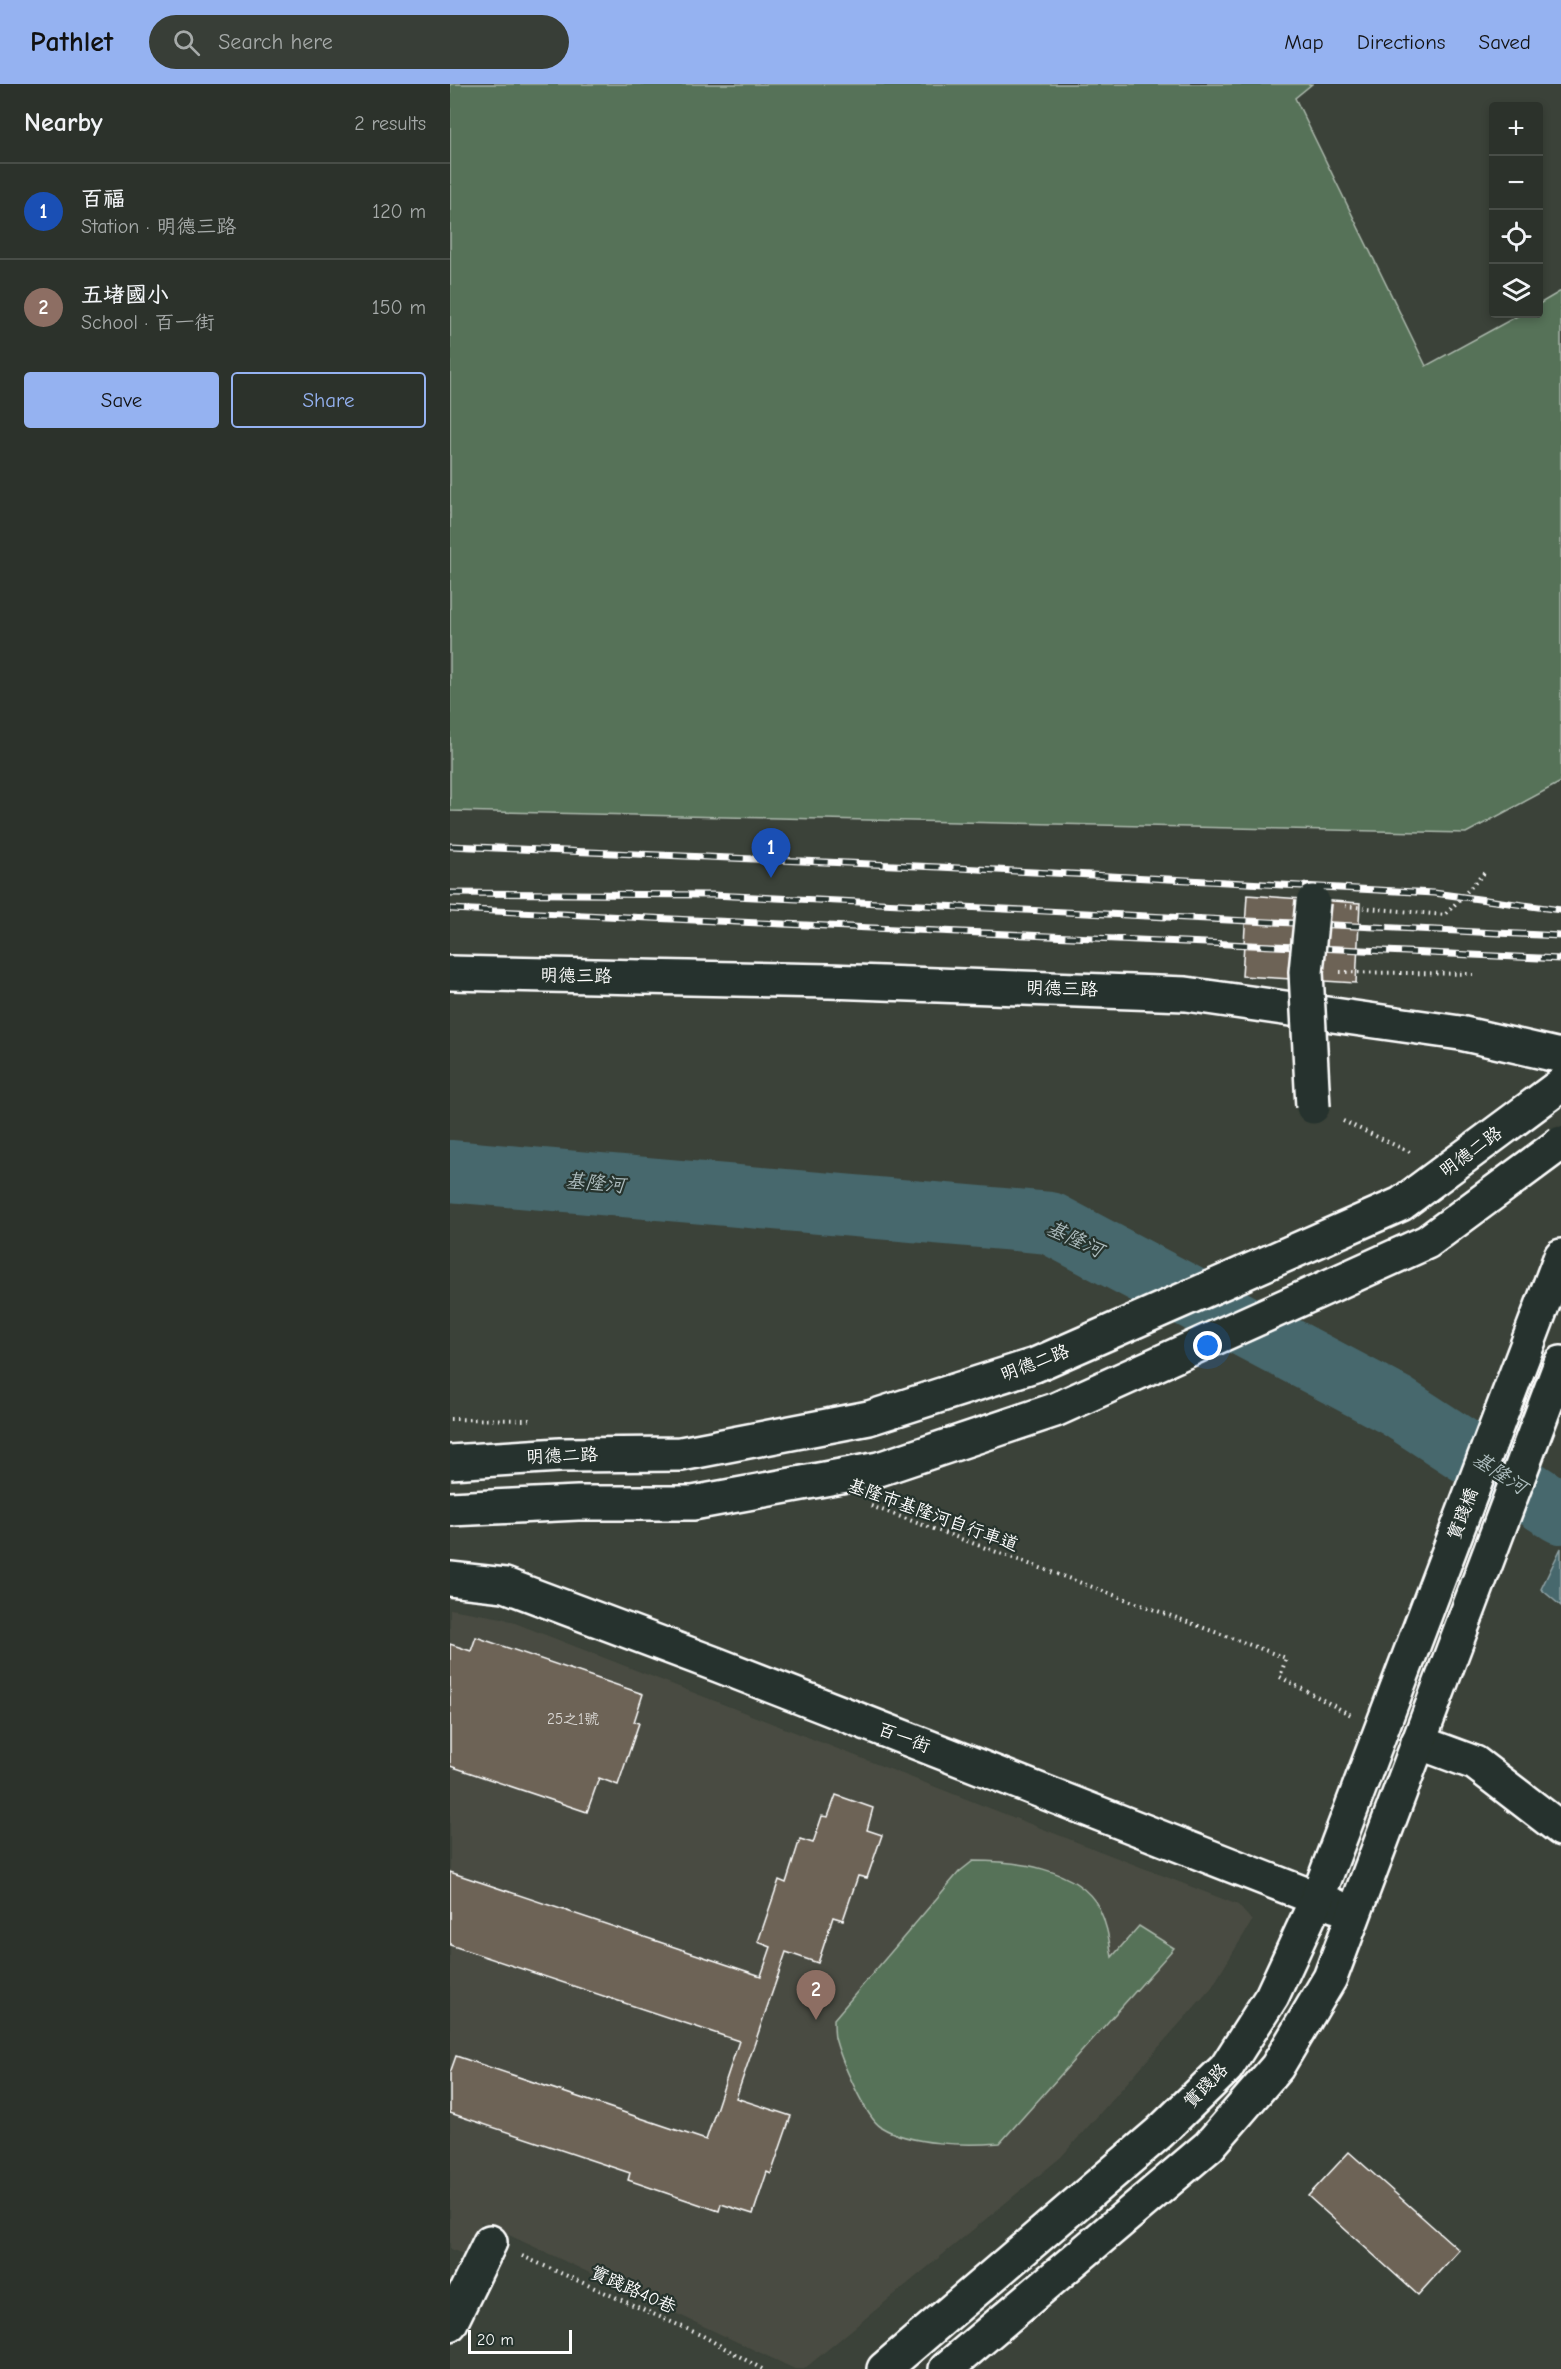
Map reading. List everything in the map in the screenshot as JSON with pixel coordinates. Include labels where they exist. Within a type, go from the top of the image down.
[{"type":"street","points":[[1313,902],[1306,972],[1313,1107]]},
{"type":"street","name":"明德三路","points":[[450,974],[829,981],[1186,994],[1460,1033],[1561,1056]]},
{"type":"street","name":"明德二路","points":[[450,1462],[560,1455],[681,1454],[869,1418],[1035,1365],[1401,1203],[1561,1085]]},
{"type":"street","points":[[450,1509],[578,1503],[693,1503],[890,1466],[1055,1410],[1427,1242],[1561,1143]]},
{"type":"street","name":"實踐橋","points":[[1390,1704],[1561,1256]]},
{"type":"street","points":[[946,2369],[1209,2146],[1277,2067],[1330,1978],[1561,1363]]},
{"type":"street","name":"百一街","points":[[450,1579],[505,1585],[718,1665],[1354,1912]]},
{"type":"street","name":"實踐路","points":[[884,2369],[1159,2133],[1226,2068],[1272,1996],[1317,1899],[1390,1704]]},
{"type":"street","points":[[1423,1730],[1475,1763],[1561,1829]]},
{"type":"street","points":[[450,2324],[490,2242]]},
{"type":"path","points":[[1313,902],[1445,915],[1485,872]]},
{"type":"path","points":[[1306,972],[1473,974]]},
{"type":"path","points":[[1313,1107],[1417,1155]]},
{"type":"path","points":[[450,1419],[536,1420]]},
{"type":"path","name":"基隆市基隆河自行車道","points":[[863,1503],[1286,1658],[1280,1677],[1356,1718]]},
{"type":"path","name":"實踐路40巷","points":[[490,2242],[704,2336],[762,2369]]},
{"type":"shaded area","points":[[450,1609],[502,1618],[1238,1905],[1252,1921],[1212,1987],[1061,2157],[804,2369],[795,2369],[481,2222],[474,2258],[450,2249]]},
{"type":"green space","points":[[450,84],[1312,84],[1295,98],[1426,366],[1514,318],[1543,318],[1543,302],[1561,291],[1561,782],[1466,833],[450,811]]},
{"type":"green space","points":[[973,1861],[1025,1865],[1060,1875],[1076,1883],[1089,1894],[1099,1908],[1106,1926],[1112,1957],[1139,1926],[1174,1948],[1000,2143],[955,2144],[907,2138],[881,2127],[868,2112],[842,2059],[835,2038],[834,2019],[959,1872]]},
{"type":"water","points":[[1561,1548],[1561,1606],[1541,1589]]},
{"type":"building","points":[[1247,895],[1360,903],[1356,983],[1242,976]]},
{"type":"building","points":[[476,1637],[643,1694],[634,1722],[639,1723],[618,1785],[599,1778],[587,1812],[450,1766],[450,1644],[471,1651]]},
{"type":"building","points":[[836,1795],[873,1808],[867,1830],[882,1835],[867,1878],[858,1876],[843,1920],[833,1917],[818,1963],[786,1952],[736,2098],[791,2116],[771,2174],[767,2172],[753,2214],[721,2204],[719,2211],[628,2180],[630,2173],[450,2113],[450,2073],[456,2056],[706,2140],[739,2041],[450,1945],[450,1872],[761,1976],[771,1947],[758,1942],[779,1880],[786,1883],[800,1839],[813,1843],[822,1816],[828,1817]]},
{"type":"building","points":[[1349,2152],[1459,2250],[1418,2295],[1308,2196]]},
{"type":"waterway","name":"基隆河","points":[[450,1171],[1050,1223],[1396,1406],[1561,1513]]},
{"type":"railway","points":[[450,846],[939,867],[1434,893],[1561,910]]},
{"type":"railway","points":[[450,893],[712,895],[1561,936]]},
{"type":"railway","points":[[450,909],[1561,959]]},
{"type":"place","name":"百福","points":[[771,878]]},
{"type":"place","name":"五堵國小","points":[[816,2020]]}]
